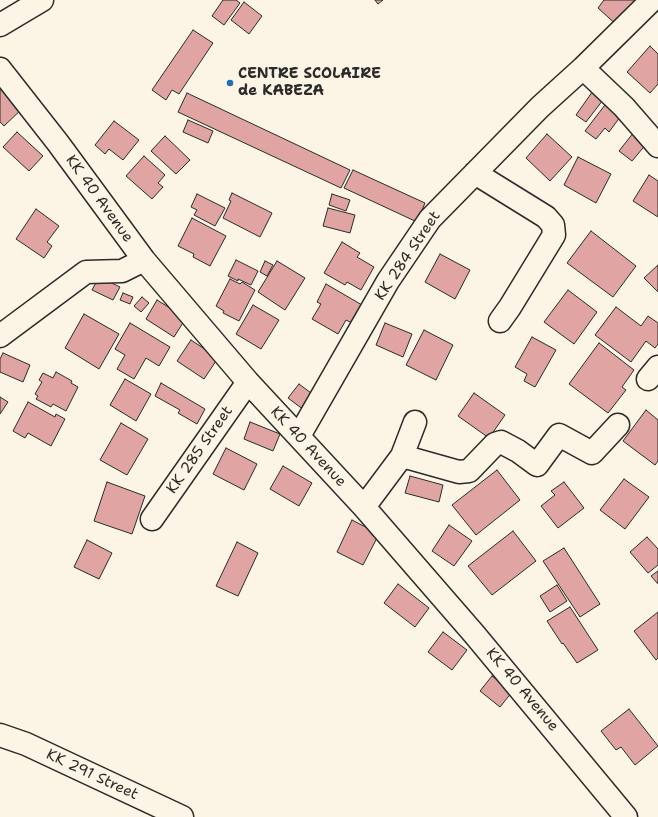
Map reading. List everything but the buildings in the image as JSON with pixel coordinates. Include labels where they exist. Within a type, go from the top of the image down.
[{"type":"street","points":[[0,25],[42,0]]},
{"type":"street","name":"KK 284 Street","points":[[298,436],[388,281],[430,219],[540,107],[583,68],[652,0]]},
{"type":"street","points":[[583,68],[624,107],[658,146]]},
{"type":"street","name":"KK 40 Avenue","points":[[0,69],[58,143],[144,260],[248,382],[364,507],[475,634],[626,817]]},
{"type":"street","points":[[475,173],[546,217],[552,225],[554,235],[500,321]]},
{"type":"street","points":[[0,336],[86,272],[122,271],[144,260]]},
{"type":"street","name":"KK 285 Street","points":[[152,519],[248,382]]},
{"type":"street","points":[[364,507],[402,456],[415,422]]},
{"type":"street","points":[[402,456],[459,472],[469,470],[495,444],[501,442],[518,451],[537,465],[559,436],[592,453],[618,425]]},
{"type":"street","name":"KK 291 Street","points":[[0,735],[26,744],[182,817]]},
{"type":"place","name":"CENTRE SCOLAIRE de KABEZA","points":[[230,83]]}]
